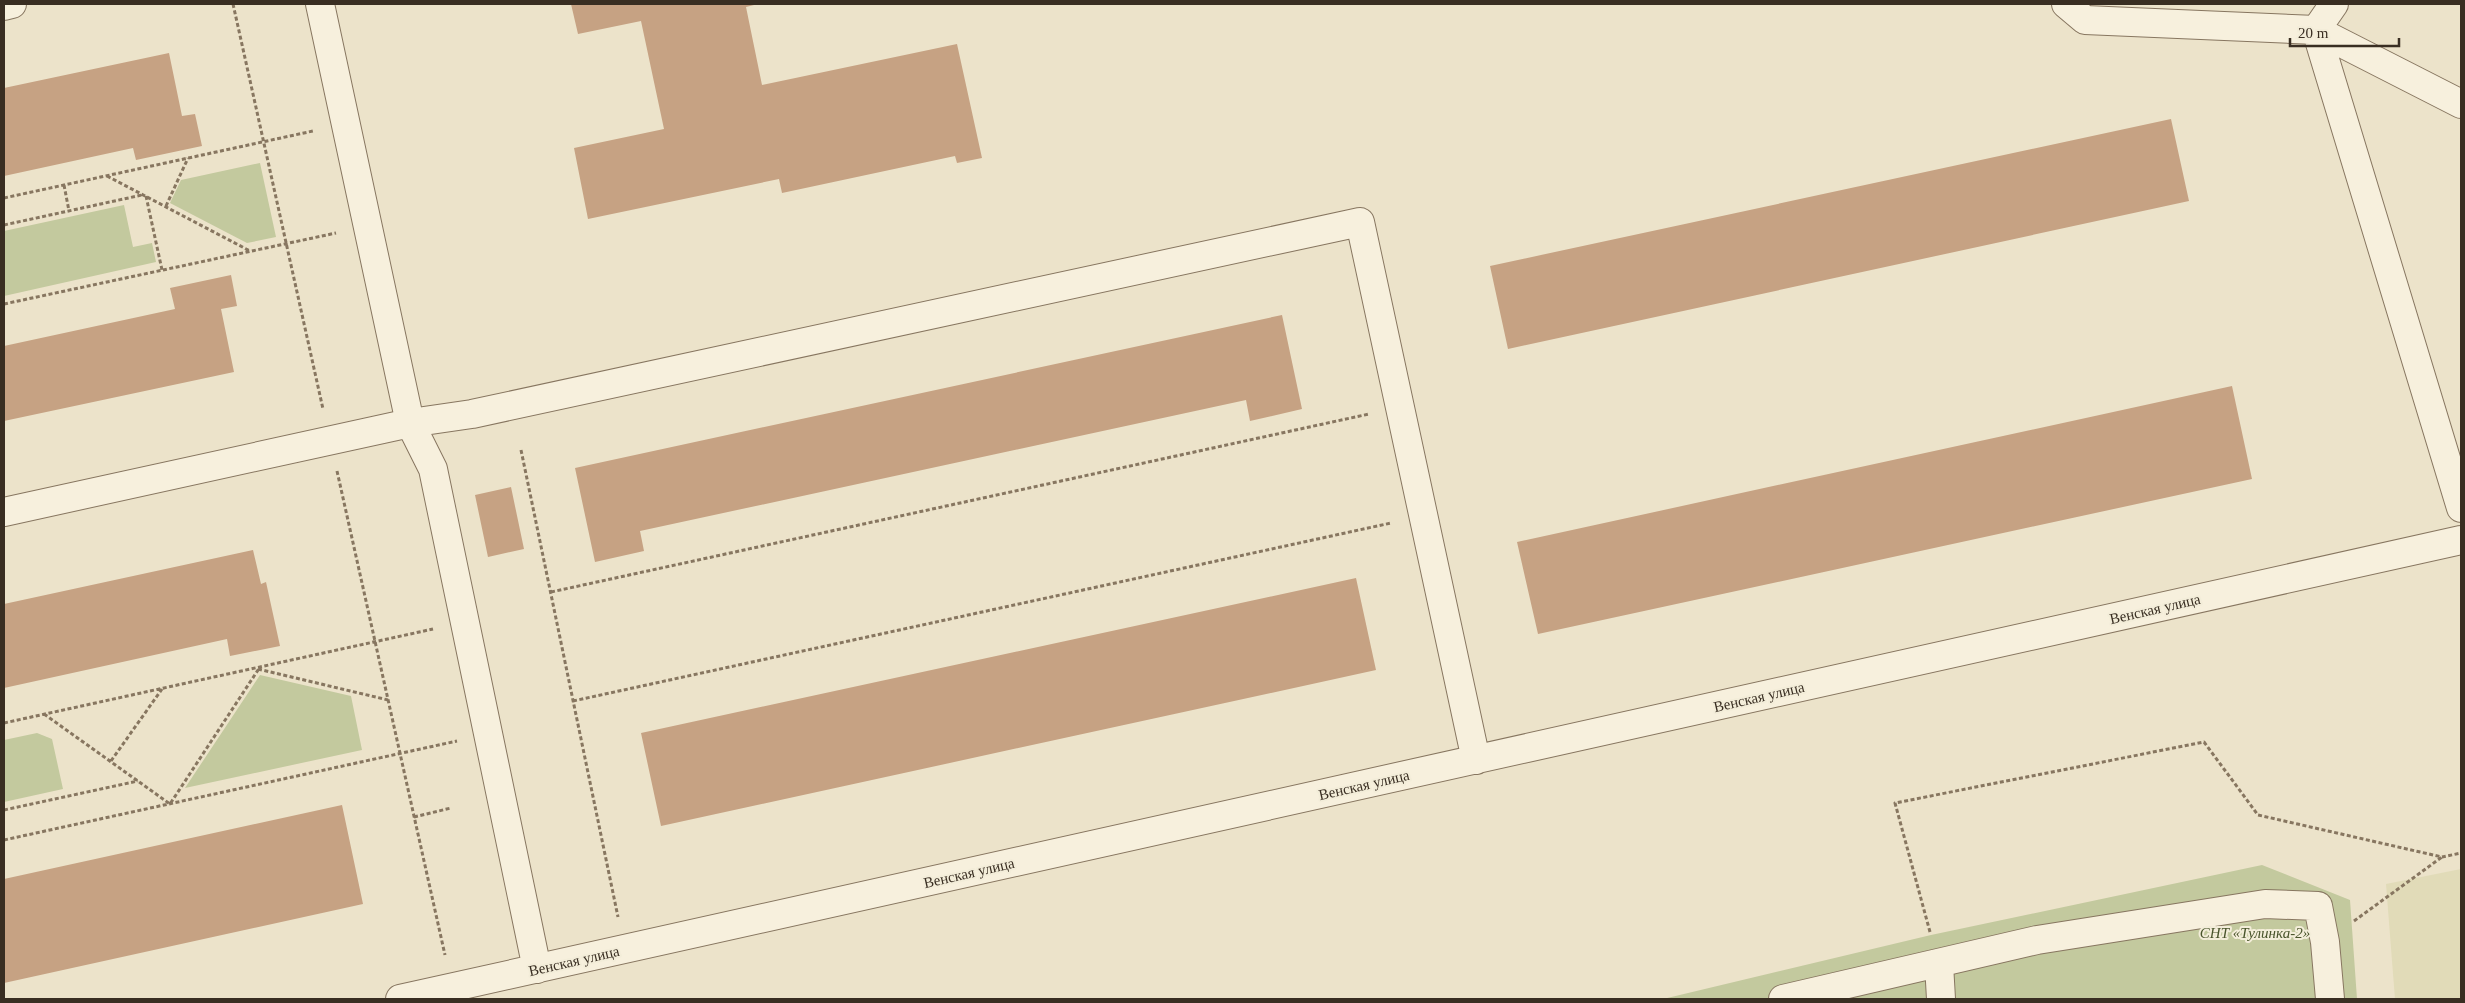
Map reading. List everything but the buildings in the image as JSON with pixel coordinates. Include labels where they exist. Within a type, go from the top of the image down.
[{"type":"street","points":[[4,6],[12,4]]},
{"type":"street","points":[[320,4],[410,422],[433,468],[537,969]]},
{"type":"street","points":[[2066,4],[2086,20],[2316,30],[2461,104]]},
{"type":"street","points":[[2316,30],[2334,4]]},
{"type":"street","points":[[2316,30],[2461,508]]},
{"type":"street","points":[[4,512],[410,422],[472,414],[1360,222],[1476,760]]},
{"type":"street","name":"Венская улица","points":[[400,999],[2461,540]]},
{"type":"street","points":[[1783,999],[2037,940],[2265,904],[2318,906],[2325,942],[2330,999]]},
{"type":"street","points":[[1939,964],[1941,999]]},
{"type":"path","points":[[233,4],[452,988]]},
{"type":"path","points":[[4,198],[346,124]]},
{"type":"path","points":[[166,206],[188,158]]},
{"type":"path","points":[[107,176],[251,251]]},
{"type":"path","points":[[64,185],[69,211]]},
{"type":"path","points":[[4,225],[145,195]]},
{"type":"path","points":[[145,195],[162,270]]},
{"type":"path","points":[[4,304],[367,226]]},
{"type":"path","points":[[551,592],[1400,407]]},
{"type":"path","points":[[521,450],[625,950]]},
{"type":"path","points":[[573,701],[1423,516]]},
{"type":"path","points":[[4,723],[465,622]]},
{"type":"path","points":[[259,668],[388,700]]},
{"type":"path","points":[[170,804],[259,668]]},
{"type":"path","points":[[111,762],[162,689]]},
{"type":"path","points":[[44,714],[170,804]]},
{"type":"path","points":[[4,840],[488,734]]},
{"type":"path","points":[[1939,964],[1895,803],[2204,742],[2258,815],[2442,857]]},
{"type":"path","points":[[4,810],[138,781]]},
{"type":"path","points":[[414,817],[451,808]]},
{"type":"path","points":[[2325,942],[2442,857],[2461,853]]},
{"type":"shaded area","points":[[2461,869],[2461,999],[2395,999],[2386,884]]},
{"type":"green space","points":[[260,163],[276,237],[247,243],[170,203],[181,180]]},
{"type":"green space","points":[[124,205],[133,247],[152,243],[156,262],[4,296],[4,231]]},
{"type":"green space","points":[[260,675],[351,696],[362,750],[185,788]]},
{"type":"green space","points":[[37,733],[52,739],[63,789],[4,802],[4,740]]},
{"type":"green space","name":"СНТ «Тулинка-2»","points":[[2262,865],[2350,900],[2357,999],[1663,999],[1931,935]]}]
